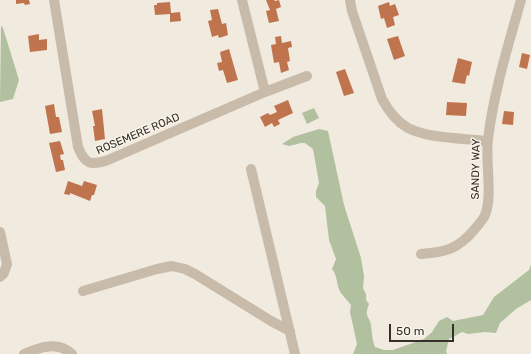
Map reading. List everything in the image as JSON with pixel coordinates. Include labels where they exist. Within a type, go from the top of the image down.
[{"type":"street","name":"ROSEMERE ROAD","points":[[54,0],[78,147],[82,157],[88,162],[96,164],[108,160],[265,92],[307,76]]},
{"type":"street","points":[[242,0],[265,92]]},
{"type":"street","points":[[350,0],[352,11],[382,99],[388,109],[399,121],[408,128],[432,135],[487,140]]},
{"type":"street","name":"SANDY WAY","points":[[421,254],[438,252],[458,246],[469,236],[485,215],[488,202],[487,140],[502,66],[521,0]]},
{"type":"street","points":[[252,168],[295,354]]},
{"type":"street","points":[[0,232],[7,264],[4,273],[0,277]]},
{"type":"street","points":[[83,291],[172,266],[185,269],[290,331]]},
{"type":"street","points":[[24,354],[46,346],[59,346],[68,350],[72,354]]},
{"type":"green space","points":[[1,26],[3,28],[19,80],[13,99],[0,102]]},
{"type":"green space","points":[[314,108],[319,118],[307,124],[302,113]]},
{"type":"green space","points":[[319,129],[328,131],[344,205],[361,258],[364,276],[363,288],[366,294],[366,300],[369,304],[367,314],[371,325],[375,347],[384,350],[393,350],[424,339],[432,332],[439,321],[447,317],[453,321],[483,315],[494,297],[529,270],[531,265],[531,300],[516,309],[500,323],[496,333],[485,332],[468,334],[462,332],[449,339],[446,351],[447,354],[353,354],[357,344],[350,312],[351,305],[339,290],[332,269],[336,259],[329,240],[325,206],[316,197],[316,191],[319,183],[313,149],[305,143],[289,146],[282,144],[293,137]]},
{"type":"building","points":[[16,0],[29,0],[30,4],[16,4]]},
{"type":"building","points":[[266,0],[279,0],[281,7],[276,9],[279,21],[269,23],[266,11],[270,10]]},
{"type":"building","points":[[170,2],[171,13],[180,12],[181,21],[170,22],[170,14],[155,15],[154,5],[157,5],[157,3]]},
{"type":"building","points":[[389,2],[390,6],[395,4],[399,15],[393,17],[395,25],[387,28],[384,18],[381,19],[378,6]]},
{"type":"building","points":[[218,9],[222,24],[226,23],[228,35],[219,38],[218,35],[212,37],[208,21],[212,20],[210,10]]},
{"type":"building","points":[[39,34],[39,40],[47,39],[47,50],[30,52],[28,36]]},
{"type":"building","points":[[281,36],[282,43],[291,41],[292,47],[288,48],[290,61],[287,62],[289,70],[281,73],[279,62],[274,63],[271,45],[276,44],[275,37]]},
{"type":"building","points":[[398,36],[405,56],[394,60],[387,39]]},
{"type":"building","points":[[229,49],[238,80],[227,83],[223,70],[219,71],[217,63],[222,62],[220,52]]},
{"type":"building","points":[[522,53],[530,55],[527,69],[519,67]]},
{"type":"building","points":[[458,58],[472,62],[469,76],[467,75],[465,84],[452,82]]},
{"type":"building","points":[[345,69],[354,93],[344,96],[336,72]]},
{"type":"building","points":[[288,100],[293,113],[278,120],[280,124],[274,127],[272,123],[265,127],[260,117],[268,113],[270,115],[277,112],[274,106]]},
{"type":"building","points":[[447,102],[467,103],[466,116],[446,115]]},
{"type":"building","points":[[54,104],[56,117],[59,117],[62,132],[50,134],[45,106]]},
{"type":"building","points":[[102,109],[105,139],[95,141],[93,126],[95,126],[92,111]]},
{"type":"building","points":[[504,111],[514,112],[513,125],[502,124]]},
{"type":"building","points":[[60,141],[64,154],[60,155],[61,160],[63,160],[65,170],[56,172],[49,143]]},
{"type":"building","points":[[68,181],[82,186],[84,181],[97,185],[94,195],[92,195],[90,201],[70,193],[70,195],[64,194]]}]
